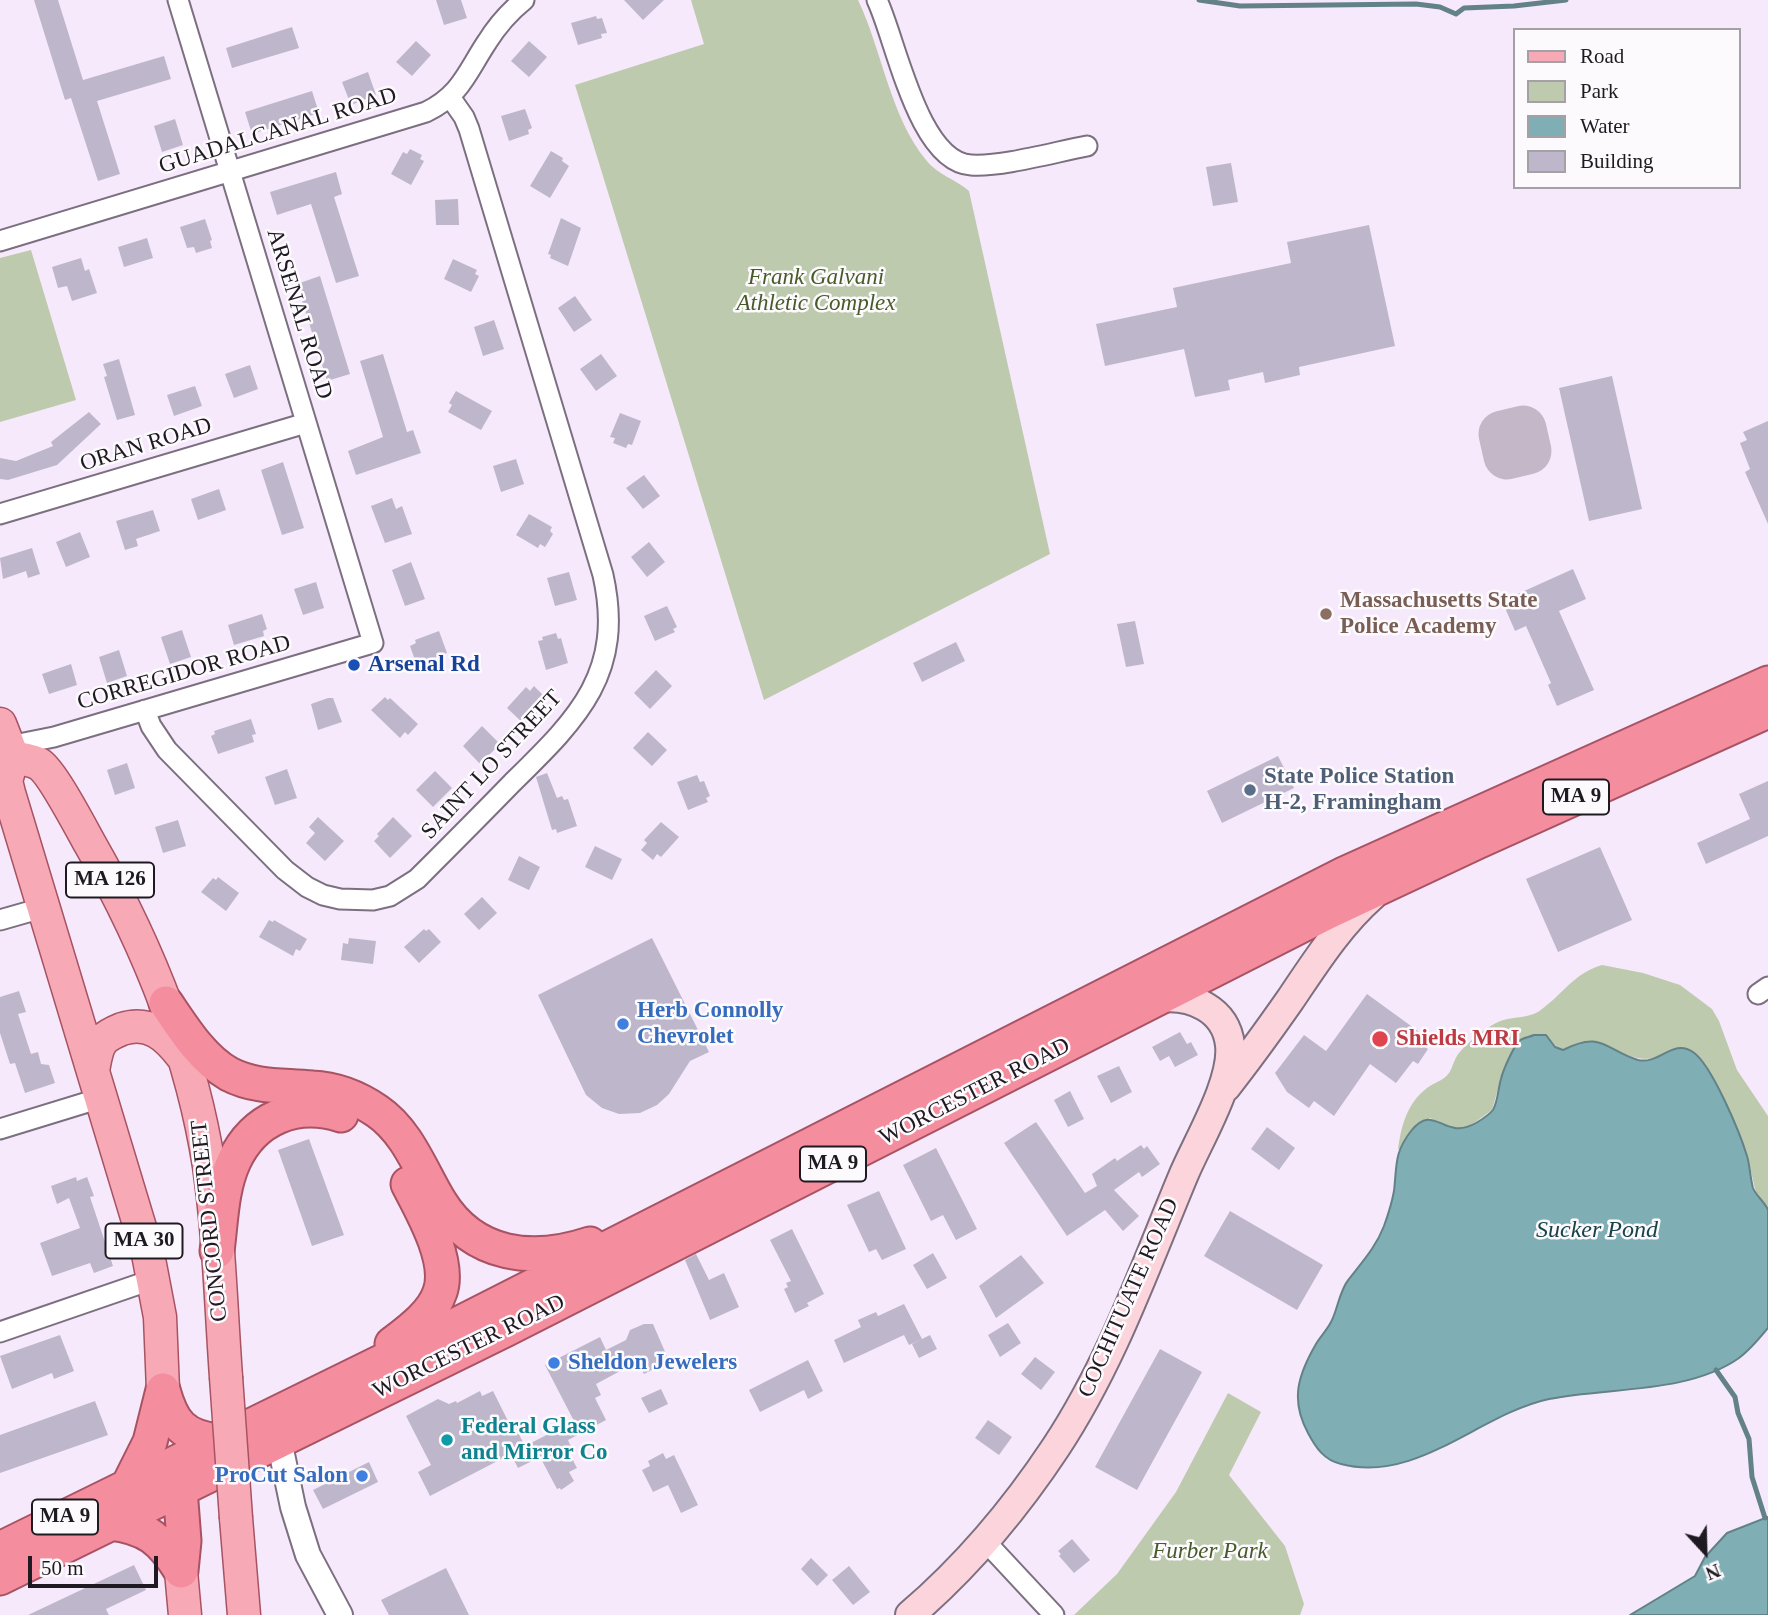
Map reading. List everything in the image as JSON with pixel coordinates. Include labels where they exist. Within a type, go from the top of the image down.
[{"type":"highway","name":"WORCESTER ROAD","points":[[0,1549],[672,1216],[1346,873],[1768,683]]},
{"type":"highway","name":"WORCESTER ROAD","points":[[0,1578],[521,1322],[1385,884],[1768,711]]},
{"type":"highway","points":[[166,1003],[197,1045],[227,1072],[261,1085],[338,1092],[378,1112],[406,1143],[440,1203],[454,1220],[488,1245],[507,1252],[532,1255],[557,1252],[672,1216]]},
{"type":"highway","points":[[217,1251],[226,1186],[233,1163],[245,1141],[261,1125],[279,1114],[303,1109],[328,1111],[348,1117],[369,1129],[385,1146],[432,1233],[442,1269],[441,1291],[430,1310],[418,1322],[336,1384]]},
{"type":"highway","points":[[130,1484],[150,1442],[163,1390]]},
{"type":"highway","name":"MA 30","points":[[163,1390],[177,1424],[194,1436],[218,1441]]},
{"type":"highway","points":[[180,1489],[184,1541],[181,1571]]},
{"type":"highway","points":[[110,1523],[131,1526],[152,1535],[172,1556],[181,1571]]},
{"type":"main road","points":[[7,742],[6,781],[97,1084]]},
{"type":"main road","name":"CONCORD STREET","points":[[7,742],[39,764],[63,799],[119,897],[152,966],[185,1060],[209,1167],[244,1615]]},
{"type":"main road","name":"COCHITUATE ROAD","points":[[1220,1095],[1265,1037],[1326,947],[1361,906],[1385,884]]},
{"type":"main road","name":"COCHITUATE ROAD","points":[[910,1615],[985,1541],[1056,1447],[1102,1367],[1220,1095],[1231,1053],[1226,1029],[1218,1016],[1197,1001],[1159,998]]},
{"type":"main road","name":"MA 30","points":[[163,1390],[160,1317],[154,1279],[97,1084],[97,1053],[104,1040],[120,1030],[136,1026],[153,1029],[165,1037],[185,1060]]},
{"type":"main road","points":[[181,1571],[185,1615]]},
{"type":"street","name":"ARSENAL ROAD","points":[[178,0],[373,643]]},
{"type":"street","name":"GUADALCANAL ROAD","points":[[0,241],[426,111],[450,97],[460,87],[497,26],[524,0]]},
{"type":"street","points":[[877,0],[911,96],[932,136],[948,157],[957,162],[980,165],[1087,146]]},
{"type":"street","name":"SAINT LO STREET","points":[[145,710],[151,726],[167,750],[295,879],[323,895],[356,901],[390,896],[417,878],[556,740],[590,695],[605,657],[609,636],[610,616],[603,575],[469,130],[464,117],[450,97]]},
{"type":"street","name":"ORAN ROAD","points":[[0,514],[306,423]]},
{"type":"street","name":"CORREGIDOR ROAD","points":[[7,742],[54,737],[373,643]]},
{"type":"street","points":[[0,920],[42,908]]},
{"type":"street","points":[[0,1129],[97,1084]]},
{"type":"street","points":[[0,1332],[154,1279]]},
{"type":"street","points":[[279,1440],[293,1507],[308,1555],[340,1615]]},
{"type":"street","points":[[985,1541],[1054,1615]]},
{"type":"green space","name":"Frank Galvani Athletic Complex","points":[[691,0],[858,0],[895,103],[914,143],[931,165],[969,191],[1050,554],[764,700],[575,85],[704,44]]},
{"type":"green space","points":[[31,250],[76,400],[0,422],[0,258]]},
{"type":"green space","points":[[1602,965],[1643,973],[1680,985],[1712,1009],[1737,1070],[1768,1116],[1768,1210],[1756,1193],[1737,1128],[1704,1064],[1669,1050],[1649,1059],[1585,1042],[1558,1049],[1546,1035],[1520,1041],[1504,1068],[1492,1110],[1467,1128],[1456,1130],[1430,1118],[1398,1150],[1403,1124],[1414,1101],[1427,1088],[1447,1076],[1457,1055],[1471,1041],[1496,1023],[1537,1012],[1576,978]]},
{"type":"green space","name":"Furber Park","points":[[1228,1393],[1261,1412],[1229,1475],[1285,1546],[1304,1604],[1300,1615],[1074,1615],[1117,1574],[1176,1492]]},
{"type":"water","name":"Sucker Pond","points":[[1534,1035],[1546,1035],[1555,1047],[1563,1050],[1576,1044],[1595,1042],[1638,1060],[1653,1059],[1679,1048],[1693,1052],[1700,1059],[1732,1116],[1747,1156],[1753,1188],[1768,1210],[1768,1328],[1739,1358],[1719,1370],[1696,1378],[1647,1388],[1549,1399],[1498,1418],[1422,1456],[1396,1464],[1369,1468],[1330,1460],[1314,1444],[1302,1421],[1298,1388],[1305,1366],[1331,1322],[1346,1284],[1381,1234],[1393,1195],[1397,1160],[1402,1146],[1411,1131],[1427,1120],[1465,1128],[1489,1114],[1495,1106],[1508,1059],[1520,1040]]},
{"type":"water","points":[[1768,1517],[1768,1615],[1630,1615],[1695,1576],[1705,1557],[1727,1533]]},
{"type":"building","points":[[34,0],[58,0],[83,80],[164,56],[171,79],[97,101],[120,174],[98,181],[71,98],[65,100]]},
{"type":"building","points":[[436,0],[461,0],[467,18],[444,25]]},
{"type":"building","points":[[624,0],[664,0],[643,20]]},
{"type":"building","points":[[596,16],[597,19],[602,18],[607,33],[601,34],[602,38],[578,45],[571,23]]},
{"type":"building","points":[[292,27],[299,48],[232,68],[226,48]]},
{"type":"building","points":[[416,41],[431,55],[412,76],[396,62]]},
{"type":"building","points":[[529,41],[547,57],[529,77],[511,61]]},
{"type":"building","points":[[368,72],[376,95],[351,105],[342,82]]},
{"type":"building","points":[[312,91],[319,113],[252,134],[245,112]]},
{"type":"building","points":[[525,109],[532,128],[528,130],[529,134],[509,141],[501,116]]},
{"type":"building","points":[[175,119],[183,145],[162,152],[154,126]]},
{"type":"building","points":[[410,149],[422,155],[420,159],[424,161],[411,185],[391,174],[403,152],[407,154]]},
{"type":"building","points":[[551,151],[563,158],[562,161],[569,166],[550,198],[530,186]]},
{"type":"building","points":[[1231,163],[1238,202],[1213,206],[1206,167]]},
{"type":"building","points":[[336,172],[342,194],[334,197],[359,276],[336,283],[311,204],[277,215],[270,192]]},
{"type":"building","points":[[458,199],[459,225],[436,225],[435,200]]},
{"type":"building","points":[[561,218],[581,228],[568,266],[550,258],[551,255],[548,254]]},
{"type":"building","points":[[205,219],[212,248],[196,253],[194,247],[187,248],[180,227]]},
{"type":"building","points":[[1369,225],[1395,346],[1299,367],[1300,375],[1265,383],[1263,372],[1228,380],[1230,390],[1195,397],[1184,349],[1105,366],[1096,324],[1177,307],[1173,288],[1291,263],[1287,242]]},
{"type":"building","points":[[147,238],[153,258],[124,267],[118,247]]},
{"type":"building","points":[[81,258],[85,271],[89,269],[97,293],[72,301],[67,286],[58,288],[52,267]]},
{"type":"building","points":[[453,259],[477,270],[475,274],[479,276],[471,292],[444,279]]},
{"type":"building","points":[[320,276],[350,374],[327,381],[297,284]]},
{"type":"building","points":[[575,296],[592,320],[574,332],[558,308]]},
{"type":"building","points":[[494,320],[504,349],[483,356],[474,327]]},
{"type":"building","points":[[383,354],[407,432],[413,430],[421,453],[356,475],[348,451],[383,437],[360,361]]},
{"type":"building","points":[[601,354],[617,376],[596,391],[580,369]]},
{"type":"building","points":[[119,359],[135,415],[117,420],[104,377],[107,376],[103,364]]},
{"type":"building","points":[[250,365],[258,389],[234,398],[225,374]]},
{"type":"building","points":[[1612,376],[1642,509],[1589,521],[1559,388]]},
{"type":"building","points":[[195,386],[202,406],[174,416],[167,395]]},
{"type":"building","points":[[456,391],[492,411],[481,430],[448,412],[452,405],[449,403]]},
{"type":"building","points":[[89,412],[101,424],[57,465],[8,480],[0,479],[0,458],[16,461],[53,446],[51,442]]},
{"type":"building","points":[[620,413],[641,421],[632,445],[628,444],[626,448],[613,443],[615,438],[610,437]]},
{"type":"building","points":[[1768,421],[1768,524],[1745,472],[1750,469],[1740,443],[1747,440],[1743,432]]},
{"type":"building","points":[[516,459],[524,484],[501,492],[493,466]]},
{"type":"building","points":[[283,462],[304,528],[282,535],[261,470]]},
{"type":"building","points":[[644,475],[660,496],[643,509],[626,488]]},
{"type":"building","points":[[219,489],[226,510],[198,520],[191,499]]},
{"type":"building","points":[[392,498],[396,509],[402,506],[412,534],[385,543],[371,506]]},
{"type":"building","points":[[153,510],[160,531],[136,539],[138,546],[125,550],[116,521]]},
{"type":"building","points":[[529,514],[552,527],[550,531],[553,534],[545,547],[540,544],[538,548],[516,535]]},
{"type":"building","points":[[80,532],[90,557],[66,567],[56,542]]},
{"type":"building","points":[[649,542],[665,562],[647,577],[631,557]]},
{"type":"building","points":[[32,548],[40,574],[28,578],[26,571],[3,579],[0,558]]},
{"type":"building","points":[[411,562],[425,599],[405,606],[392,570]]},
{"type":"building","points":[[1573,569],[1586,599],[1559,611],[1594,690],[1557,706],[1548,685],[1551,683],[1526,626],[1515,631],[1502,601]]},
{"type":"building","points":[[569,572],[577,600],[555,606],[547,578]]},
{"type":"building","points":[[316,582],[324,608],[303,615],[294,589]]},
{"type":"building","points":[[667,606],[677,627],[673,629],[675,632],[655,641],[644,616]]},
{"type":"building","points":[[262,614],[267,629],[263,631],[264,636],[234,645],[228,625]]},
{"type":"building","points":[[1135,621],[1144,664],[1126,667],[1117,624]]},
{"type":"building","points":[[182,630],[191,657],[170,664],[161,637]]},
{"type":"building","points":[[439,631],[447,653],[423,662],[421,658],[415,660],[410,646],[416,643],[415,640]]},
{"type":"building","points":[[556,633],[558,639],[561,638],[568,663],[546,670],[538,641]]},
{"type":"building","points":[[956,642],[965,661],[922,682],[913,663]]},
{"type":"building","points":[[119,650],[127,676],[107,683],[99,657]]},
{"type":"building","points":[[71,664],[77,685],[49,694],[42,674]]},
{"type":"building","points":[[656,670],[672,686],[650,709],[634,693]]},
{"type":"building","points":[[534,686],[546,698],[541,703],[543,706],[525,725],[507,708],[526,687],[530,691]]},
{"type":"building","points":[[385,697],[388,700],[390,698],[418,724],[408,735],[405,732],[400,738],[371,710]]},
{"type":"building","points":[[333,698],[342,722],[318,730],[311,704]]},
{"type":"building","points":[[251,719],[256,734],[252,735],[254,742],[218,754],[211,736],[215,734],[214,731]]},
{"type":"building","points":[[482,726],[500,744],[480,764],[463,746]]},
{"type":"building","points":[[648,732],[667,750],[652,766],[633,748]]},
{"type":"building","name":"State Police Station H-2, Framingham","points":[[1278,756],[1294,788],[1222,823],[1207,791]]},
{"type":"building","points":[[127,763],[135,788],[115,795],[107,770]]},
{"type":"building","points":[[287,769],[297,798],[275,805],[265,777]]},
{"type":"building","points":[[435,771],[452,788],[433,807],[416,790]]},
{"type":"building","points":[[547,773],[557,798],[562,796],[564,800],[568,799],[577,826],[557,833],[556,829],[552,830],[536,777]]},
{"type":"building","points":[[697,775],[700,782],[704,781],[710,796],[706,798],[708,802],[688,810],[677,782]]},
{"type":"building","points":[[1768,781],[1768,836],[1706,864],[1697,843],[1750,819],[1739,794]]},
{"type":"building","points":[[318,817],[344,841],[325,861],[306,843],[315,833],[309,827]]},
{"type":"building","points":[[393,817],[412,836],[390,858],[374,841]]},
{"type":"building","points":[[178,820],[186,846],[163,853],[155,827]]},
{"type":"building","points":[[661,822],[679,837],[661,857],[657,854],[653,860],[641,850],[647,843],[644,840]]},
{"type":"building","points":[[595,846],[622,859],[612,880],[585,867]]},
{"type":"building","points":[[1600,847],[1632,920],[1558,952],[1526,879]]},
{"type":"building","points":[[519,856],[540,867],[529,890],[508,880]]},
{"type":"building","points":[[218,877],[239,893],[226,911],[201,892],[213,878],[216,880]]},
{"type":"building","points":[[482,897],[497,913],[479,930],[464,914]]},
{"type":"building","points":[[269,920],[274,920],[307,939],[300,951],[296,949],[293,956],[259,937]]},
{"type":"building","points":[[424,929],[429,929],[441,942],[419,963],[404,947]]},
{"type":"building","points":[[349,938],[376,941],[373,964],[341,960],[343,943],[348,944]]},
{"type":"building","name":"Herb Connolly Chevrolet","points":[[652,938],[709,1052],[690,1061],[669,1094],[657,1105],[640,1113],[619,1114],[602,1108],[586,1095],[538,995]]},
{"type":"building","points":[[19,991],[26,1012],[18,1014],[31,1054],[38,1052],[41,1064],[49,1065],[55,1083],[25,1093],[15,1063],[10,1064],[0,1033],[0,997]]},
{"type":"building","points":[[1367,994],[1429,1039],[1424,1046],[1428,1049],[1418,1064],[1413,1061],[1396,1083],[1370,1064],[1334,1116],[1314,1101],[1309,1108],[1287,1092],[1275,1073],[1304,1035],[1326,1051]]},
{"type":"building","points":[[1180,1032],[1187,1044],[1191,1042],[1198,1055],[1175,1067],[1169,1056],[1160,1061],[1152,1047]]},
{"type":"building","points":[[1119,1066],[1132,1092],[1111,1103],[1097,1076]]},
{"type":"building","points":[[1070,1091],[1084,1119],[1068,1127],[1054,1100]]},
{"type":"building","points":[[1036,1122],[1085,1193],[1097,1186],[1092,1174],[1115,1158],[1117,1161],[1141,1145],[1144,1149],[1147,1146],[1160,1164],[1142,1177],[1139,1172],[1114,1190],[1139,1216],[1123,1231],[1105,1210],[1067,1236],[1004,1143]]},
{"type":"building","points":[[1267,1127],[1295,1148],[1279,1170],[1251,1149]]},
{"type":"building","points":[[309,1139],[344,1235],[312,1246],[278,1150]]},
{"type":"building","points":[[936,1148],[977,1229],[956,1240],[943,1215],[931,1221],[903,1165]]},
{"type":"building","points":[[76,1177],[77,1181],[87,1177],[94,1196],[90,1197],[113,1266],[94,1273],[90,1263],[52,1276],[40,1243],[80,1228],[69,1198],[57,1204],[51,1186]]},
{"type":"building","points":[[879,1191],[906,1249],[882,1260],[876,1249],[869,1252],[847,1205]]},
{"type":"building","points":[[1230,1211],[1323,1265],[1297,1310],[1204,1256]]},
{"type":"building","points":[[792,1229],[824,1294],[795,1313],[784,1289],[788,1287],[786,1283],[791,1281],[770,1240]]},
{"type":"building","points":[[933,1253],[947,1278],[927,1289],[913,1265]]},
{"type":"building","points":[[696,1254],[709,1280],[724,1273],[739,1307],[710,1320],[685,1260]]},
{"type":"building","points":[[1021,1255],[1044,1283],[996,1318],[979,1286]]},
{"type":"building","points":[[904,1304],[922,1339],[909,1345],[904,1335],[844,1363],[834,1340],[861,1327],[858,1320],[876,1312],[878,1316]]},
{"type":"building","points":[[1008,1323],[1021,1343],[1000,1357],[988,1335]]},
{"type":"building","points":[[644,1324],[653,1324],[669,1361],[644,1374],[637,1362],[596,1384],[601,1395],[595,1398],[606,1420],[568,1440],[571,1447],[567,1449],[577,1468],[569,1472],[574,1481],[561,1490],[557,1489],[540,1457],[518,1468],[511,1454],[430,1496],[418,1472],[431,1465],[406,1416],[438,1399],[449,1404],[456,1401],[457,1403],[480,1391],[482,1396],[493,1391],[509,1423],[512,1421],[525,1446],[574,1421],[545,1365],[600,1337],[606,1350],[626,1340],[630,1330]]},
{"type":"building","points":[[60,1335],[74,1371],[54,1379],[52,1373],[12,1389],[0,1356]]},
{"type":"building","points":[[930,1335],[937,1349],[919,1358],[912,1344]]},
{"type":"building","points":[[1160,1349],[1202,1372],[1137,1490],[1095,1467]]},
{"type":"building","points":[[1035,1357],[1055,1372],[1041,1390],[1021,1374]]},
{"type":"building","points":[[808,1360],[823,1391],[808,1399],[804,1390],[760,1412],[749,1390]]},
{"type":"building","points":[[661,1389],[668,1404],[649,1413],[641,1398]]},
{"type":"building","points":[[95,1401],[108,1435],[0,1473],[0,1435]]},
{"type":"building","points":[[988,1420],[1012,1437],[999,1455],[975,1438]]},
{"type":"building","points":[[663,1453],[666,1459],[674,1455],[698,1505],[681,1513],[668,1485],[653,1492],[642,1470],[650,1466],[648,1461]]},
{"type":"building","points":[[369,1462],[378,1482],[323,1509],[313,1490]]},
{"type":"building","points":[[1072,1539],[1090,1560],[1074,1573],[1059,1556],[1061,1554],[1058,1551]]},
{"type":"building","points":[[811,1558],[828,1575],[817,1586],[801,1569]]},
{"type":"building","points":[[134,1565],[146,1590],[106,1609],[109,1615],[28,1615]]},
{"type":"building","points":[[849,1566],[870,1592],[853,1605],[832,1580]]},
{"type":"building","points":[[446,1568],[469,1615],[389,1615],[381,1600]]},
{"type":"waterway","points":[[1199,0],[1240,6],[1416,4],[1440,7],[1456,14],[1464,8],[1566,0]]},
{"type":"waterway","points":[[1716,1370],[1735,1397],[1738,1413],[1749,1439],[1752,1477],[1765,1518]]},
{"type":"taxiway","points":[[1523,429],[1528,451],[1507,456],[1502,434],[1523,429]]},
{"type":"place","name":"Massachusetts State Police Academy","points":[[1326,614]]},
{"type":"place","name":"Arsenal Rd","points":[[354,665]]},
{"type":"place","name":"State Police Station H-2, Framingham","points":[[1250,790]]},
{"type":"place","name":"Herb Connolly Chevrolet","points":[[623,1024]]},
{"type":"place","name":"Shields MRI","points":[[1380,1039]]},
{"type":"place","name":"Sheldon Jewelers","points":[[554,1363]]},
{"type":"place","name":"Federal Glass and Mirror Co","points":[[447,1440]]},
{"type":"place","name":"ProCut Salon","points":[[362,1476]]}]
